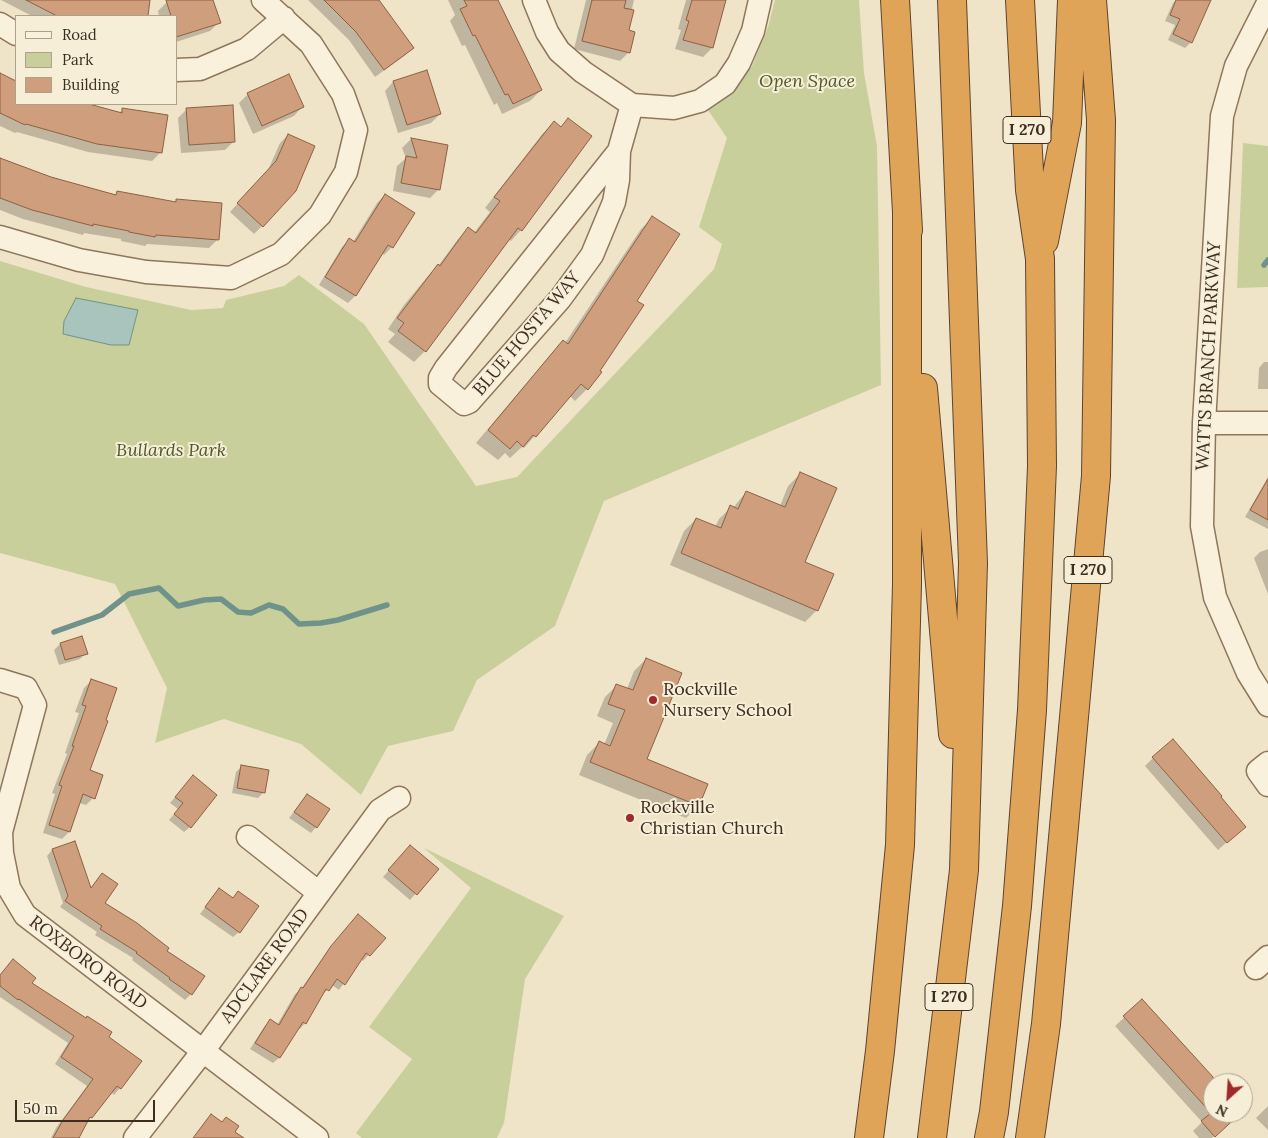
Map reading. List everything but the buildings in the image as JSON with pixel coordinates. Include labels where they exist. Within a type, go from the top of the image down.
[{"type":"highway","points":[[895,0],[907,214],[939,562],[964,870]]},
{"type":"highway","name":"I 270","points":[[932,1138],[964,870],[973,563],[952,0]]},
{"type":"highway","name":"I 270","points":[[989,1138],[994,1112],[1017,906],[1032,710],[1042,466],[1040,260],[1030,190],[1020,0]]},
{"type":"highway","points":[[1040,260],[1067,123],[1072,0]]},
{"type":"highway","name":"I 270","points":[[1030,1138],[1046,1024],[1096,476],[1101,120],[1092,0]]},
{"type":"highway","points":[[869,1138],[880,1052],[900,845],[907,584],[907,214]]},
{"type":"highway","points":[[856,1138],[880,1052]]},
{"type":"street","points":[[0,237],[88,262],[146,272],[231,278],[281,254],[320,216],[346,172],[356,130],[343,94],[312,44],[263,0]]},
{"type":"street","points":[[534,0],[547,32],[559,51],[583,72],[632,105],[674,108],[700,101],[725,84],[740,63],[753,31],[760,0]]},
{"type":"street","name":"WATTS BRANCH PARKWAY","points":[[1268,3],[1236,66],[1222,116],[1204,422],[1202,526],[1215,597],[1248,673],[1268,705]]},
{"type":"street","points":[[178,70],[200,69],[247,49],[284,18]]},
{"type":"street","points":[[0,24],[15,33]]},
{"type":"street","name":"BLUE HOSTA WAY","points":[[619,151],[446,368],[440,378],[440,384],[464,404],[469,402],[560,299],[592,255],[614,202],[618,180],[619,151],[632,105]]},
{"type":"street","points":[[1204,422],[1268,423]]},
{"type":"street","name":"ROXBORO ROAD","points":[[0,680],[26,688],[35,705],[1,832],[2,853],[9,888],[24,915],[317,1138]]},
{"type":"street","points":[[1268,763],[1258,771],[1268,784]]},
{"type":"street","name":"ADCLARE ROAD","points":[[135,1138],[203,1051],[380,810],[399,798]]},
{"type":"street","points":[[248,837],[319,893]]},
{"type":"green space","points":[[775,0],[859,0],[864,73],[877,146],[881,385],[604,501],[555,626],[477,680],[453,731],[388,746],[361,795],[301,744],[224,719],[155,743],[167,688],[115,584],[0,553],[0,261],[86,287],[191,310],[223,308],[226,300],[284,286],[299,275],[364,324],[476,486],[517,477],[714,269],[722,244],[699,227],[727,138],[706,107],[723,100],[752,66],[768,27]]},
{"type":"green space","points":[[1243,143],[1268,146],[1268,287],[1237,288]]},
{"type":"green space","points":[[424,848],[564,916],[525,979],[504,1123],[497,1138],[362,1138],[356,1133],[412,1059],[369,1027],[471,888]]},
{"type":"water","points":[[76,298],[138,310],[129,345],[111,345],[63,334],[64,321]]},
{"type":"waterway","points":[[1264,265],[1268,260]]},
{"type":"waterway","points":[[54,632],[102,615],[129,594],[159,588],[178,606],[204,600],[221,599],[238,612],[251,613],[269,605],[283,609],[299,624],[338,620],[387,605]]},
{"type":"place","name":"Rockville Nursery School","points":[[653,700]]},
{"type":"place","name":"Rockville Christian Church","points":[[630,818]]},
{"type":"park label","name":"Open Space","points":[[807,82]]},
{"type":"park label","name":"Bullards Park","points":[[171,451]]}]
